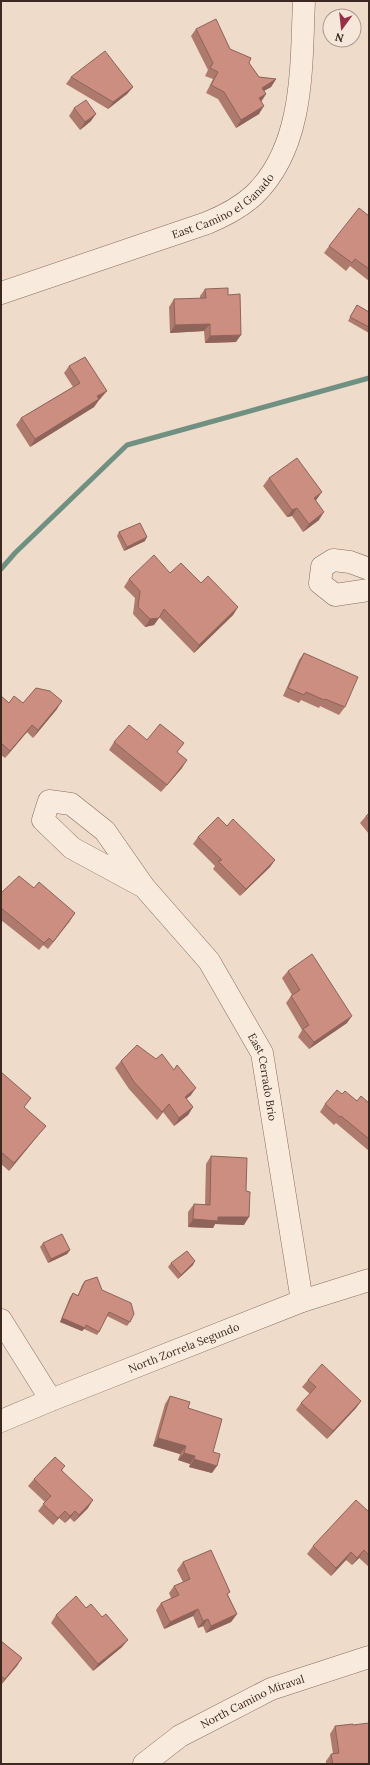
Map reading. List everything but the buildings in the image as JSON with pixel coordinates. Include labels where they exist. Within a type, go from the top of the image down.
[{"type":"street","name":"East Camino el Ganado","points":[[2,292],[207,223],[225,215],[254,195],[275,167],[295,116],[300,78],[304,1]]},
{"type":"street","points":[[369,569],[350,562],[333,560],[322,567],[320,583],[335,595],[369,590]]},
{"type":"street","name":"East Cerrado Brio","points":[[144,887],[209,960],[262,1053],[302,1301]]},
{"type":"street","name":"North Zorrela Segundo","points":[[1,1421],[302,1301],[369,1280]]},
{"type":"street","points":[[1,1320],[51,1400]]},
{"type":"street","name":"North Camino Miraval","points":[[144,1764],[180,1736],[271,1689],[369,1657]]},
{"type":"waterway","points":[[1,569],[15,553],[127,445],[369,378]]}]
